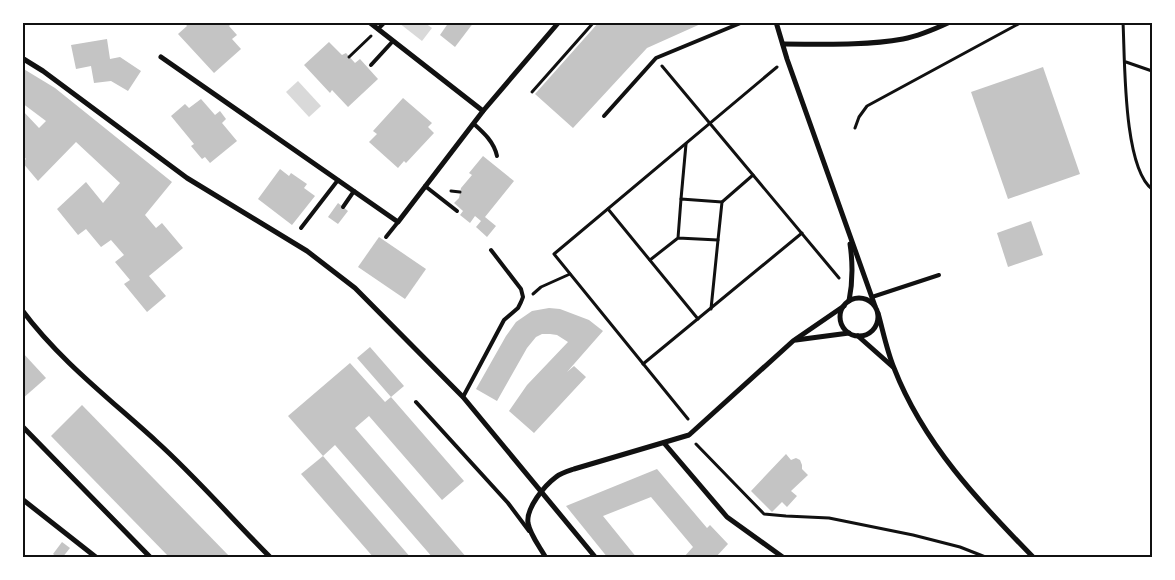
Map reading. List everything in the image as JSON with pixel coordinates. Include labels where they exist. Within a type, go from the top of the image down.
[{"type":"street","points":[[369,22],[483,111]]},
{"type":"street","points":[[161,58],[398,222],[483,111],[559,22]]},
{"type":"street","points":[[776,22],[787,59],[878,313],[894,368],[923,426],[942,455],[964,484],[1034,558]]},
{"type":"street","points":[[783,44],[880,42],[905,39],[934,30],[950,22]]},
{"type":"street","points":[[22,58],[43,71],[187,178],[307,251],[355,288],[463,397],[596,558]]},
{"type":"street","points":[[849,234],[853,272],[849,301]]},
{"type":"street","points":[[546,558],[532,534],[528,524],[528,515],[541,493],[556,477],[574,468],[689,435],[793,340],[849,301],[860,298],[871,302],[875,306]]},
{"type":"street","points":[[844,306],[840,318],[844,329],[858,336],[894,368]]},
{"type":"street","points":[[22,310],[37,330],[62,356],[158,442],[271,558]]},
{"type":"street","points":[[858,336],[874,330],[878,313]]},
{"type":"street","points":[[793,340],[849,333]]},
{"type":"street","points":[[22,426],[151,558]]},
{"type":"street","points":[[664,443],[727,517],[784,558]]},
{"type":"street","points":[[22,499],[97,558]]},
{"type":"lane","points":[[378,30],[385,22]]},
{"type":"lane","points":[[604,116],[656,58],[743,22]]},
{"type":"lane","points":[[370,65],[394,42]]},
{"type":"lane","points":[[474,124],[496,148],[497,156]]},
{"type":"lane","points":[[301,228],[338,180]]},
{"type":"lane","points":[[426,186],[457,211]]},
{"type":"lane","points":[[343,207],[354,191]]},
{"type":"lane","points":[[386,237],[398,222]]},
{"type":"lane","points":[[463,397],[504,320],[518,308],[523,296],[521,289],[491,250]]},
{"type":"lane","points":[[872,297],[939,275]]},
{"type":"lane","points":[[416,402],[508,503],[532,534]]},
{"type":"path","points":[[532,92],[594,22]]},
{"type":"path","points":[[856,128],[859,117],[866,106],[1022,22]]},
{"type":"path","points":[[1123,22],[1128,112],[1135,159],[1142,177],[1152,189]]},
{"type":"path","points":[[350,57],[378,30]]},
{"type":"path","points":[[656,58],[851,292]]},
{"type":"path","points":[[696,429],[554,254],[787,59]]},
{"type":"path","points":[[1126,62],[1152,71]]},
{"type":"path","points":[[678,238],[686,144]]},
{"type":"path","points":[[710,310],[722,202],[753,175]]},
{"type":"path","points":[[681,199],[722,202]]},
{"type":"path","points":[[608,209],[698,319]]},
{"type":"path","points":[[643,364],[802,234]]},
{"type":"path","points":[[650,260],[678,238],[718,240]]},
{"type":"path","points":[[518,308],[541,287],[570,274]]},
{"type":"path","points":[[689,435],[764,514],[829,518],[913,535],[960,547],[988,558]]},
{"type":"shaded area","points":[[399,23],[425,23],[432,28],[422,41]]},
{"type":"shaded area","points":[[298,81],[321,106],[309,117],[286,92]]},
{"type":"building","points":[[184,22],[229,22],[231,24],[229,26],[237,35],[232,39],[241,49],[214,73],[178,34],[187,26]]},
{"type":"building","points":[[449,22],[474,22],[455,47],[440,35]]},
{"type":"building","points":[[599,22],[705,22],[647,48],[573,128],[535,94]]},
{"type":"building","points":[[107,39],[110,59],[120,57],[141,71],[128,91],[111,81],[94,83],[91,66],[76,69],[71,45]]},
{"type":"building","points":[[329,42],[342,55],[346,53],[355,63],[360,59],[378,79],[348,107],[332,90],[330,93],[304,65]]},
{"type":"building","points":[[1043,67],[1080,174],[1008,199],[971,92]]},
{"type":"building","points":[[22,68],[55,88],[172,182],[145,215],[156,228],[162,223],[183,248],[149,276],[166,296],[147,312],[124,284],[130,280],[115,262],[124,255],[111,240],[101,247],[86,229],[78,235],[57,209],[86,182],[103,203],[120,183],[76,142],[38,181],[22,162],[26,159],[22,155],[22,110],[39,128],[46,121],[22,103]]},
{"type":"building","points":[[403,98],[432,123],[428,127],[434,133],[406,163],[404,161],[398,168],[369,142],[377,134],[373,131]]},
{"type":"building","points":[[201,99],[215,115],[220,111],[226,119],[222,123],[237,141],[210,163],[205,157],[202,159],[191,146],[194,144],[171,116],[185,104],[189,108]]},
{"type":"building","points":[[483,156],[514,181],[485,217],[496,226],[487,237],[476,227],[481,221],[475,216],[470,223],[460,215],[463,211],[454,203],[459,198],[461,188],[472,175],[469,173]]},
{"type":"building","points":[[280,169],[289,176],[291,173],[307,184],[304,188],[315,196],[292,225],[258,199]]},
{"type":"building","points":[[338,203],[348,211],[338,224],[328,217]]},
{"type":"building","points":[[1031,221],[1043,255],[1008,267],[997,233]]},
{"type":"building","points":[[379,237],[426,269],[405,299],[358,267]]},
{"type":"building","points":[[549,308],[560,309],[589,320],[603,331],[567,372],[574,366],[586,377],[534,433],[509,411],[527,385],[568,342],[557,335],[542,334],[536,337],[527,348],[497,401],[476,389],[516,322],[532,311]]},
{"type":"building","points":[[370,347],[404,386],[391,397],[357,358]]},
{"type":"building","points":[[22,352],[46,378],[22,399]]},
{"type":"building","points":[[350,363],[385,402],[391,397],[464,481],[442,500],[369,416],[355,428],[467,558],[433,558],[335,445],[323,456],[288,416]]},
{"type":"building","points":[[82,405],[231,558],[170,558],[51,436]]},
{"type":"building","points":[[786,454],[791,460],[796,458],[800,460],[802,469],[808,475],[791,491],[797,496],[787,507],[782,502],[772,512],[751,491]]},
{"type":"building","points":[[323,456],[411,558],[374,558],[301,474]]},
{"type":"building","points":[[657,469],[707,528],[710,525],[728,544],[715,558],[683,558],[693,547],[651,497],[603,516],[637,558],[608,558],[566,506]]},
{"type":"building","points":[[62,542],[70,548],[62,558],[58,558],[53,554]]}]
